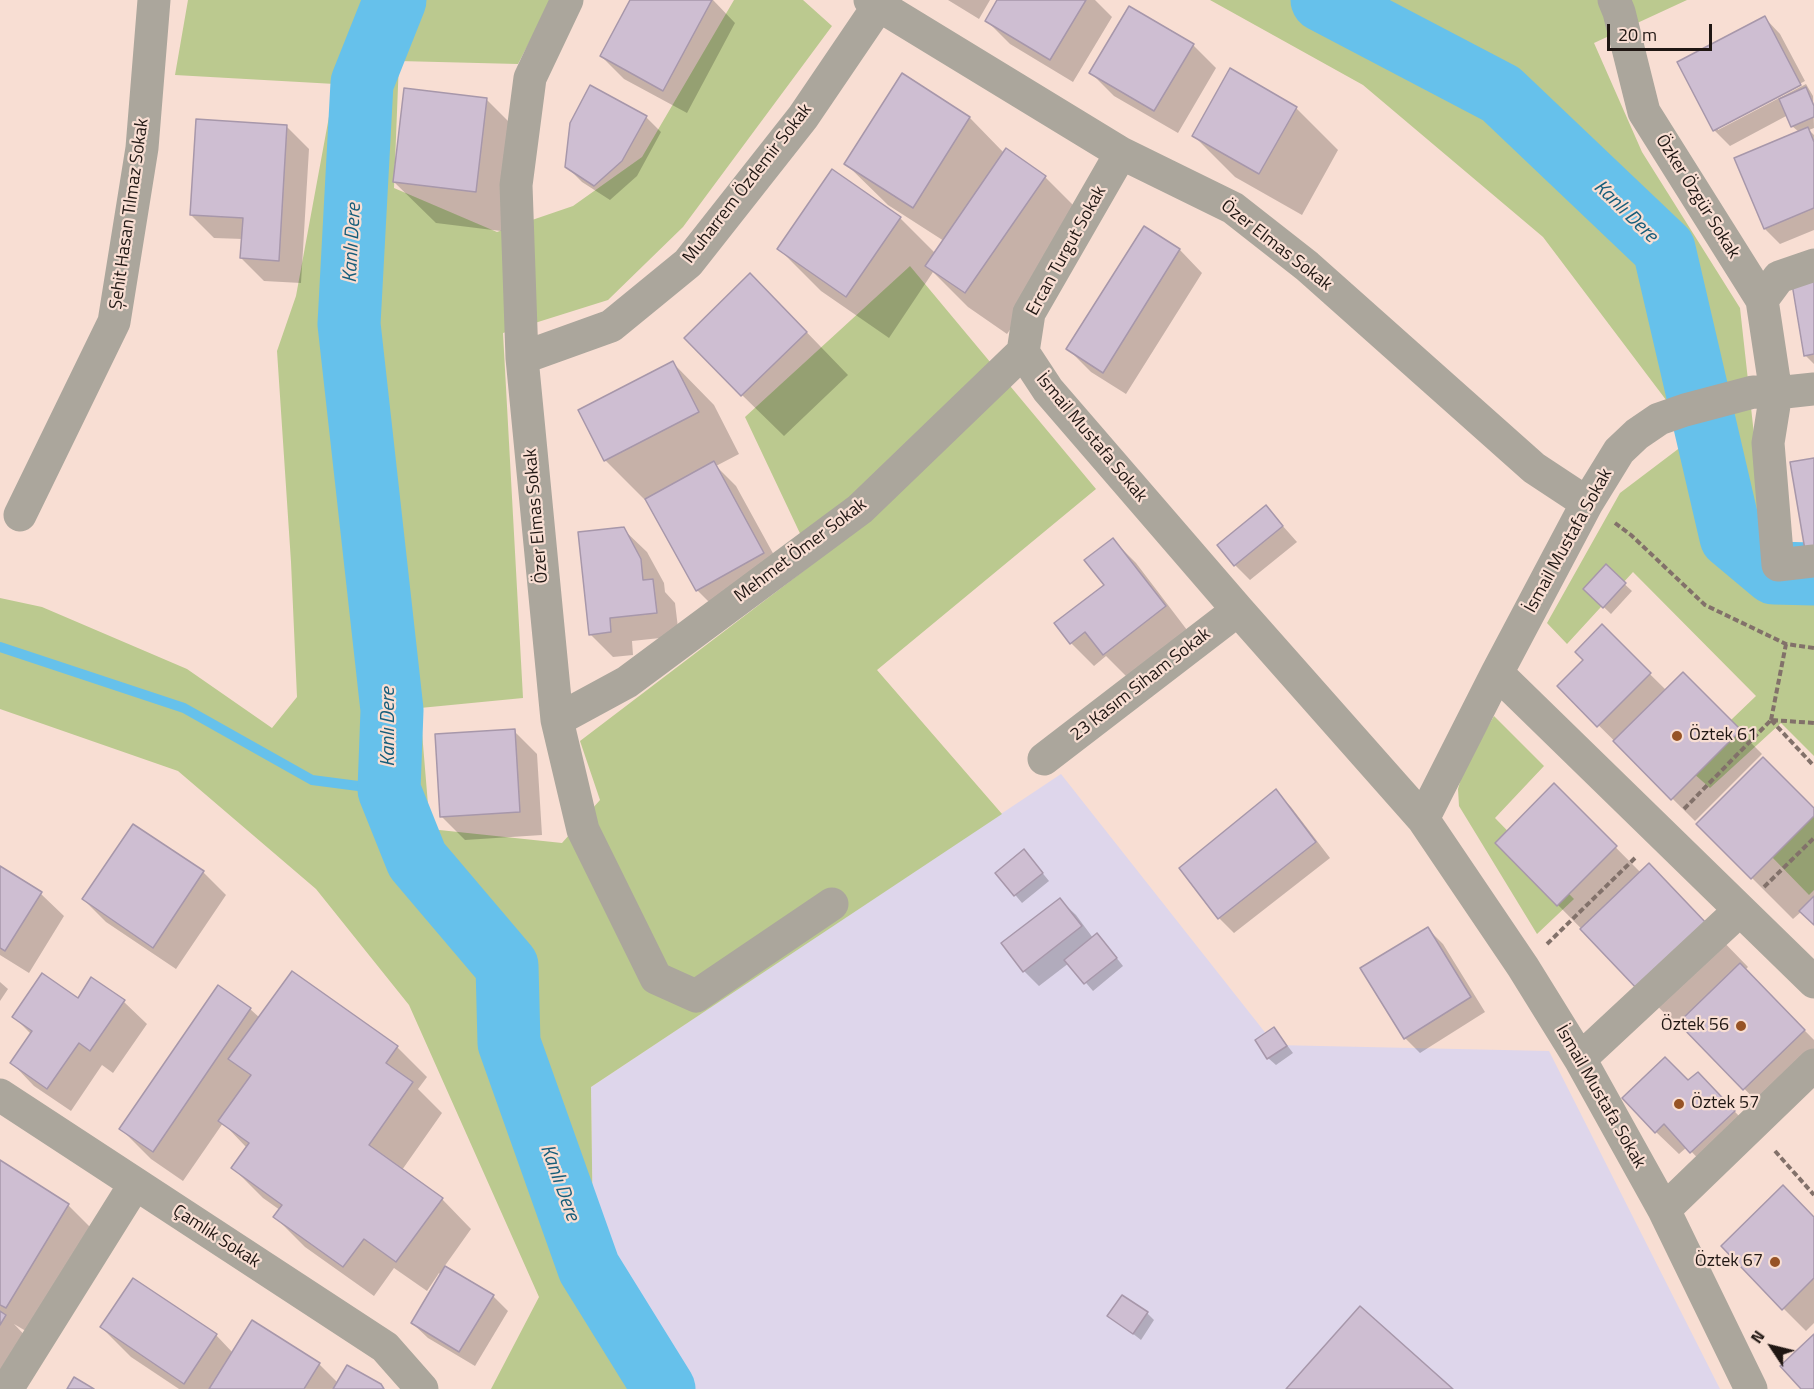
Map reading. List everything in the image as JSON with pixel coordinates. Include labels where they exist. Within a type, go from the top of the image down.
[{"type":"street","name":"Şehit Hasan Tılmaz Sokak","points":[[20,515],[114,322],[142,148],[154,0]]},
{"type":"street","name":"Özer Elmas Sokak","points":[[567,0],[530,78],[516,185],[522,358],[557,720],[583,830],[656,978],[696,996],[832,904]]},
{"type":"street","name":"Özker Özgür Sokak","points":[[1614,0],[1644,112],[1762,300],[1768,443],[1778,565],[1814,561]]},
{"type":"street","name":"Özer Elmas Sokak","points":[[874,2],[1121,153],[1233,208],[1307,266],[1534,468],[1587,503]]},
{"type":"street","name":"Muharrem Özdemir Sokak","points":[[522,358],[611,326],[688,263],[803,117],[874,2]]},
{"type":"street","name":"Ercan Turgut Sokak","points":[[1023,352],[1029,313],[1121,153]]},
{"type":"street","points":[[1762,300],[1779,277],[1814,265]]},
{"type":"street","name":"İsmail Mustafa Sokak","points":[[1023,352],[1048,390],[1423,819],[1523,968],[1580,1059],[1664,1210],[1751,1389]]},
{"type":"street","name":"Mehmet Ömer Sokak","points":[[557,720],[627,682],[860,509],[1023,352]]},
{"type":"street","name":"İsmail Mustafa Sokak","points":[[1423,819],[1587,503],[1619,451],[1637,434],[1659,419],[1685,410],[1765,393],[1814,389]]},
{"type":"street","name":"23 Kasım Siham Sokak","points":[[1044,759],[1238,610]]},
{"type":"street","points":[[1497,673],[1814,982]]},
{"type":"street","points":[[1580,1059],[1740,910]]},
{"type":"street","points":[[1664,1210],[1814,1065]]},
{"type":"street","name":"Çamlık Sokak","points":[[0,1095],[386,1347],[422,1389]]},
{"type":"street","points":[[7,1389],[135,1184]]},
{"type":"path","points":[[1587,503],[1631,535],[1706,605],[1786,644],[1814,648]]},
{"type":"path","points":[[1771,720],[1786,644]]},
{"type":"path","points":[[1771,720],[1814,723]]},
{"type":"path","points":[[1771,720],[1814,766]]},
{"type":"path","points":[[1740,910],[1814,838]]},
{"type":"path","points":[[1753,1126],[1814,1195]]},
{"type":"shaded area","points":[[1061,774],[1275,1045],[1549,1051],[1720,1389],[686,1389],[593,1239],[591,1087]]},
{"type":"green space","points":[[188,0],[551,0],[518,64],[399,61],[394,188],[497,232],[573,206],[642,157],[734,0],[803,0],[832,26],[683,227],[608,300],[503,333],[523,698],[420,708],[430,829],[562,843],[600,800],[580,741],[814,563],[745,417],[910,266],[1096,489],[877,670],[1002,814],[591,1087],[593,1239],[686,1389],[491,1389],[539,1297],[409,1005],[316,889],[178,771],[0,709],[0,598],[42,607],[187,669],[272,728],[297,697],[291,562],[277,351],[296,296],[335,84],[175,75]]},
{"type":"green space","points":[[1210,0],[1687,0],[1594,43],[1642,152],[1740,308],[1768,561],[1814,564],[1814,756],[1781,723],[1710,788],[1684,765],[1756,696],[1633,572],[1567,644],[1547,623],[1620,493],[1694,437],[1543,237],[1363,85]]},
{"type":"green space","points":[[1494,716],[1544,766],[1495,818],[1574,899],[1537,934],[1459,806],[1458,789],[1464,768]]},
{"type":"green space","points":[[1814,814],[1814,890],[1809,895],[1770,855]]},
{"type":"building","points":[[630,0],[712,0],[663,91],[600,56]]},
{"type":"building","points":[[997,0],[1086,0],[1050,60],[985,21]]},
{"type":"building","points":[[1129,6],[1194,44],[1154,111],[1089,73]]},
{"type":"building","points":[[1765,16],[1801,85],[1713,131],[1677,62]]},
{"type":"building","points":[[1230,68],[1297,107],[1259,174],[1192,136]]},
{"type":"building","points":[[902,73],[970,117],[913,208],[844,164]]},
{"type":"building","points":[[590,85],[647,116],[622,161],[594,186],[565,167],[570,123]]},
{"type":"building","points":[[1806,87],[1814,106],[1814,117],[1791,127],[1779,99]]},
{"type":"building","points":[[404,88],[487,98],[476,192],[393,182]]},
{"type":"building","points":[[196,119],[287,125],[279,261],[240,258],[243,218],[190,215]]},
{"type":"building","points":[[1808,127],[1814,142],[1814,208],[1764,229],[1734,158]]},
{"type":"building","points":[[1006,148],[1046,176],[965,293],[925,266]]},
{"type":"building","points":[[832,169],[901,217],[846,297],[777,249]]},
{"type":"building","points":[[1144,226],[1180,249],[1103,373],[1066,349]]},
{"type":"building","points":[[750,273],[807,332],[741,396],[684,338]]},
{"type":"building","points":[[1814,274],[1814,354],[1804,356],[1791,278]]},
{"type":"building","points":[[673,361],[699,412],[604,461],[578,410]]},
{"type":"building","points":[[1814,458],[1814,549],[1805,550],[1790,462]]},
{"type":"building","points":[[714,461],[764,553],[696,591],[645,499]]},
{"type":"building","points":[[1266,505],[1283,526],[1234,566],[1217,545]]},
{"type":"building","points":[[624,527],[641,559],[643,580],[653,579],[657,613],[610,618],[611,632],[589,635],[578,532]]},
{"type":"building","points":[[1113,538],[1166,606],[1103,655],[1085,632],[1070,644],[1054,623],[1104,585],[1084,560]]},
{"type":"building","points":[[1606,564],[1626,583],[1603,608],[1583,589]]},
{"type":"building","points":[[1602,624],[1651,673],[1597,727],[1557,686],[1583,660],[1575,652]]},
{"type":"building","name":"Öztek 61","points":[[1683,672],[1741,730],[1671,800],[1613,741]]},
{"type":"building","points":[[515,729],[520,812],[440,817],[435,734]]},
{"type":"building","points":[[1763,757],[1814,808],[1814,816],[1751,879],[1696,824]]},
{"type":"building","points":[[1554,783],[1617,846],[1557,906],[1495,843]]},
{"type":"building","points":[[1276,789],[1316,842],[1218,919],[1179,868]]},
{"type":"building","points":[[133,824],[204,871],[153,948],[82,899]]},
{"type":"building","points":[[1024,849],[1043,873],[1014,896],[995,873]]},
{"type":"building","points":[[1649,863],[1708,925],[1639,991],[1580,929]]},
{"type":"building","points":[[0,866],[42,892],[5,951],[0,948]]},
{"type":"building","points":[[1814,896],[1814,925],[1799,911]]},
{"type":"building","points":[[1060,898],[1082,926],[1023,972],[1001,943]]},
{"type":"building","points":[[1428,927],[1471,997],[1404,1039],[1360,968]]},
{"type":"building","points":[[1097,933],[1117,958],[1084,984],[1064,960]]},
{"type":"building","name":"Öztek 56","points":[[1740,963],[1805,1030],[1743,1090],[1678,1023]]},
{"type":"building","points":[[292,971],[398,1046],[386,1063],[413,1082],[369,1145],[443,1198],[396,1262],[364,1239],[343,1267],[273,1217],[282,1205],[231,1168],[249,1143],[218,1121],[251,1075],[228,1059]]},
{"type":"building","points":[[42,973],[78,998],[91,977],[125,1000],[90,1051],[79,1043],[47,1089],[10,1063],[32,1031],[12,1017]]},
{"type":"building","points":[[218,985],[251,1008],[153,1152],[119,1129]]},
{"type":"building","points":[[1274,1027],[1287,1046],[1267,1059],[1255,1040]]},
{"type":"building","name":"Öztek 57","points":[[1665,1057],[1688,1080],[1698,1072],[1735,1111],[1690,1153],[1664,1124],[1655,1133],[1622,1098]]},
{"type":"building","points":[[0,1160],[69,1204],[6,1308],[0,1305]]},
{"type":"building","name":"Öztek 67","points":[[1783,1185],[1814,1217],[1814,1278],[1782,1310],[1721,1246]]},
{"type":"building","points":[[445,1266],[494,1295],[459,1352],[411,1323]]},
{"type":"building","points":[[133,1278],[217,1334],[184,1384],[100,1327]]},
{"type":"building","points":[[1122,1295],[1148,1312],[1133,1334],[1107,1316]]},
{"type":"building","points":[[1360,1306],[1453,1389],[1286,1389]]},
{"type":"building","points":[[0,1311],[6,1315],[0,1325]]},
{"type":"building","points":[[252,1320],[320,1363],[304,1389],[209,1389]]},
{"type":"building","points":[[1814,1334],[1814,1389],[1801,1389],[1780,1366]]},
{"type":"building","points":[[347,1365],[381,1384],[384,1389],[333,1389]]},
{"type":"building","points":[[74,1377],[94,1389],[67,1389]]},
{"type":"waterway","name":"Kanlı Dere","points":[[395,0],[362,83],[349,324],[392,710],[389,790],[417,860],[507,966],[509,1043],[589,1268],[664,1389]]},
{"type":"waterway","name":"Kanlı Dere","points":[[1322,0],[1501,94],[1664,249],[1731,537],[1774,573],[1814,574]]},
{"type":"waterway","points":[[0,647],[184,708],[312,780],[389,790]]},
{"type":"place","name":"Öztek 61","points":[[1677,736]]},
{"type":"place","name":"Öztek 56","points":[[1741,1026]]},
{"type":"place","name":"Öztek 57","points":[[1679,1104]]},
{"type":"place","name":"Öztek 67","points":[[1775,1262]]}]
